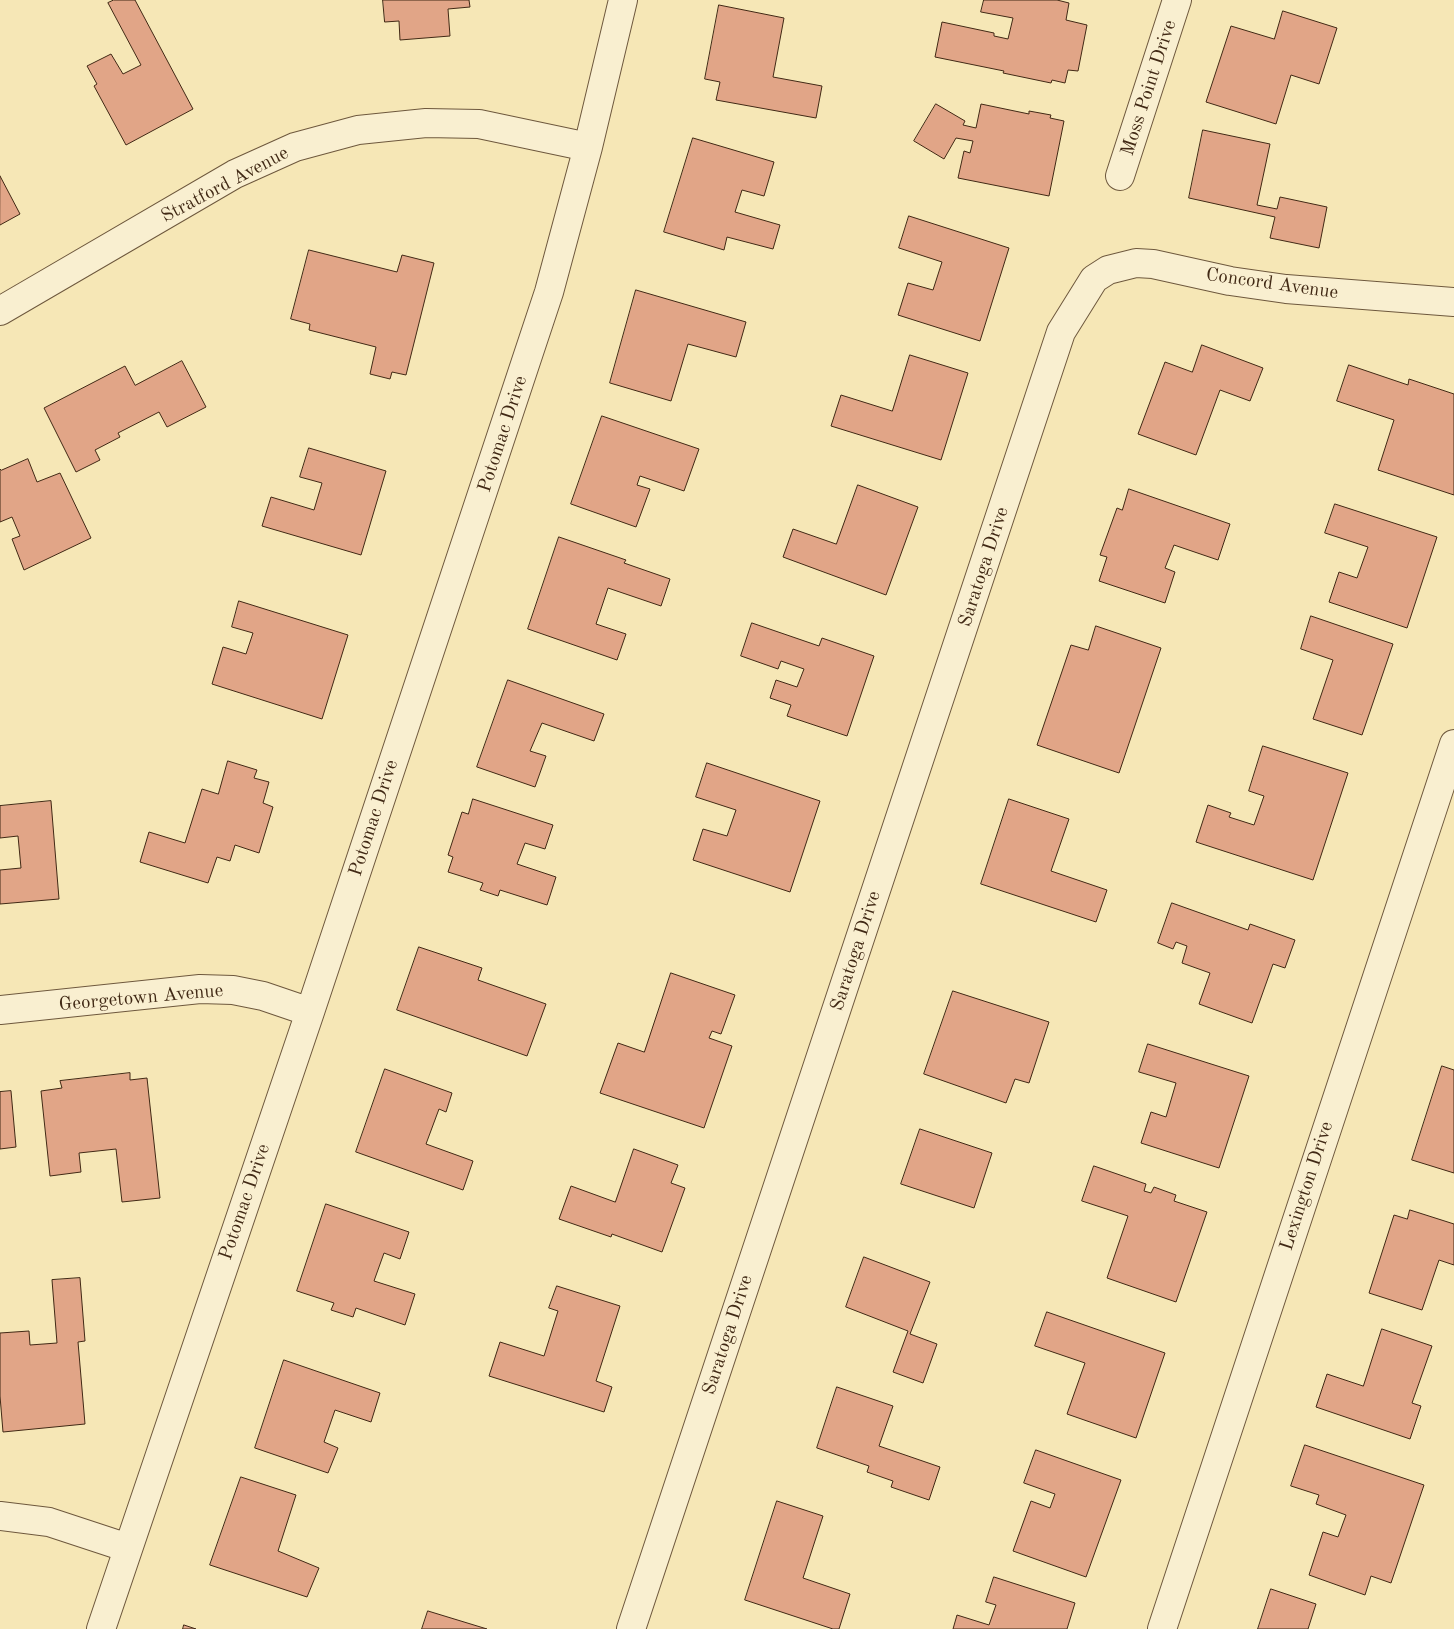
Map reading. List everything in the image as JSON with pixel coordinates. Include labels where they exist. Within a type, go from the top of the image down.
[{"type":"street","name":"Potomac Drive","points":[[101,1629],[310,1012],[550,292],[588,147],[622,0]]},
{"type":"street","name":"Moss Point Drive","points":[[1120,176],[1177,0]]},
{"type":"street","name":"Stratford Avenue","points":[[0,311],[235,174],[294,147],[358,130],[426,123],[478,124],[588,147]]},
{"type":"street","name":"Concord Avenue","points":[[1094,279],[1108,270],[1136,263],[1286,289],[1454,302]]},
{"type":"street","name":"Saratoga Drive","points":[[631,1629],[1062,332],[1094,279]]},
{"type":"street","name":"Lexington Drive","points":[[1162,1629],[1454,744]]},
{"type":"street","name":"Georgetown Avenue","points":[[0,1010],[200,989],[233,990],[263,996],[310,1012]]},
{"type":"street","points":[[0,1516],[49,1522],[128,1548]]},
{"type":"building","points":[[114,0],[135,0],[193,109],[126,145],[94,86],[97,84],[87,66],[111,54],[123,74],[141,65],[108,3]]},
{"type":"building","points":[[383,0],[469,0],[470,7],[448,9],[450,36],[400,40],[399,21],[385,22]]},
{"type":"building","points":[[984,0],[1057,0],[1069,3],[1066,20],[1087,25],[1078,71],[1068,70],[1065,83],[1052,80],[1051,83],[935,57],[942,22],[994,33],[994,36],[1008,39],[1013,18],[981,12]]},
{"type":"building","points":[[719,5],[784,18],[773,77],[822,86],[816,118],[716,100],[720,82],[705,79]]},
{"type":"building","points":[[1283,11],[1337,28],[1319,84],[1291,75],[1276,124],[1206,102],[1231,26],[1274,39]]},
{"type":"building","points":[[936,104],[965,121],[963,125],[976,128],[981,104],[1029,114],[1029,111],[1051,115],[1050,118],[1064,121],[1049,196],[958,178],[964,151],[970,153],[973,141],[956,138],[944,159],[914,141]]},
{"type":"building","points":[[1203,130],[1270,144],[1257,205],[1277,209],[1280,197],[1327,207],[1319,248],[1270,238],[1275,217],[1189,198]]},
{"type":"building","points":[[693,138],[774,162],[764,196],[742,190],[735,212],[780,225],[773,249],[727,237],[724,250],[664,232]]},
{"type":"building","points":[[0,176],[20,214],[0,225]]},
{"type":"building","points":[[909,216],[1009,248],[980,341],[898,315],[908,283],[933,290],[942,262],[899,248]]},
{"type":"building","points":[[309,250],[397,272],[402,255],[434,263],[406,375],[392,372],[390,379],[370,374],[376,347],[309,330],[310,324],[291,319]]},
{"type":"building","points":[[636,290],[746,322],[736,357],[688,344],[671,401],[610,383]]},
{"type":"building","points":[[1202,345],[1263,368],[1250,401],[1220,390],[1196,455],[1138,434],[1165,362],[1192,372]]},
{"type":"building","points":[[910,355],[968,373],[941,460],[831,426],[841,395],[892,411]]},
{"type":"building","points":[[182,361],[206,407],[167,427],[159,412],[118,433],[120,437],[95,450],[100,460],[76,472],[44,408],[125,366],[135,385]]},
{"type":"building","points":[[1349,365],[1408,385],[1409,379],[1454,394],[1454,495],[1378,470],[1394,420],[1337,401]]},
{"type":"building","points":[[602,416],[699,449],[684,491],[640,476],[637,485],[650,489],[636,527],[571,504]]},
{"type":"building","points":[[309,448],[386,471],[361,555],[262,526],[271,497],[314,510],[322,483],[300,477]]},
{"type":"building","points":[[28,459],[37,482],[60,473],[91,538],[24,570],[12,539],[20,536],[12,517],[0,522],[0,469]]},
{"type":"building","points":[[858,485],[918,507],[886,595],[783,557],[793,529],[836,544]]},
{"type":"building","points":[[1129,489],[1230,524],[1218,560],[1174,545],[1165,568],[1175,572],[1165,603],[1099,581],[1107,557],[1100,555],[1117,508],[1122,510]]},
{"type":"building","points":[[1335,504],[1437,537],[1407,628],[1329,602],[1339,572],[1357,578],[1368,547],[1325,533]]},
{"type":"building","points":[[559,537],[626,560],[624,563],[670,579],[661,606],[608,588],[596,624],[626,634],[617,660],[528,629]]},
{"type":"building","points":[[239,601],[348,635],[322,719],[212,684],[223,647],[246,654],[253,633],[232,627]]},
{"type":"building","points":[[1311,616],[1393,644],[1362,735],[1313,719],[1333,660],[1301,649]]},
{"type":"building","points":[[752,623],[819,646],[822,638],[874,656],[847,736],[787,716],[791,705],[770,698],[776,680],[797,687],[804,669],[781,661],[778,669],[741,656]]},
{"type":"building","points":[[1096,626],[1161,648],[1119,773],[1037,745],[1071,645],[1088,650]]},
{"type":"building","points":[[508,680],[604,714],[594,741],[542,723],[530,751],[546,756],[535,787],[477,767]]},
{"type":"building","points":[[1263,746],[1348,773],[1313,880],[1196,842],[1208,805],[1231,813],[1229,817],[1254,825],[1264,796],[1249,791]]},
{"type":"building","points":[[228,761],[257,770],[254,778],[269,782],[263,803],[273,807],[259,853],[235,845],[230,861],[217,857],[208,883],[140,862],[149,832],[185,843],[202,789],[218,794]]},
{"type":"building","points":[[707,763],[820,801],[790,892],[693,860],[703,829],[727,836],[736,810],[696,797]]},
{"type":"building","points":[[473,799],[553,825],[545,849],[525,843],[517,864],[556,877],[547,905],[500,890],[498,896],[480,890],[483,883],[448,872],[453,857],[448,855],[462,812],[468,814]]},
{"type":"building","points":[[1009,799],[1069,819],[1051,871],[1107,890],[1096,922],[981,884]]},
{"type":"building","points":[[51,801],[59,899],[0,904],[0,870],[21,868],[18,836],[0,838],[0,806]]},
{"type":"building","points":[[1172,903],[1248,930],[1250,924],[1295,940],[1285,968],[1273,964],[1252,1023],[1199,1004],[1210,973],[1182,963],[1187,946],[1176,942],[1173,949],[1158,943]]},
{"type":"building","points":[[419,947],[482,968],[478,980],[546,1004],[527,1056],[397,1010]]},
{"type":"building","points":[[671,973],[735,995],[721,1034],[712,1031],[709,1038],[732,1046],[704,1128],[600,1093],[618,1043],[644,1052]]},
{"type":"building","points":[[953,991],[1049,1022],[1029,1083],[1015,1079],[1006,1103],[924,1074]]},
{"type":"building","points":[[1148,1044],[1249,1076],[1219,1168],[1141,1143],[1151,1112],[1166,1117],[1176,1083],[1139,1072]]},
{"type":"building","points":[[1442,1066],[1454,1070],[1454,1173],[1412,1160]]},
{"type":"building","points":[[385,1069],[452,1093],[446,1112],[439,1109],[426,1144],[473,1161],[463,1190],[356,1152]]},
{"type":"building","points":[[130,1073],[130,1080],[147,1078],[160,1198],[122,1202],[116,1149],[79,1153],[81,1172],[50,1176],[41,1091],[62,1088],[60,1081]]},
{"type":"building","points":[[11,1091],[16,1147],[0,1149],[0,1092]]},
{"type":"building","points":[[920,1129],[992,1153],[974,1208],[901,1184]]},
{"type":"building","points":[[634,1149],[678,1165],[671,1183],[685,1188],[662,1252],[612,1234],[611,1237],[559,1219],[571,1186],[615,1202]]},
{"type":"building","points":[[1094,1166],[1146,1184],[1144,1191],[1151,1193],[1154,1187],[1176,1195],[1174,1201],[1207,1212],[1176,1302],[1107,1278],[1128,1216],[1082,1201]]},
{"type":"building","points":[[326,1204],[409,1232],[400,1259],[384,1253],[374,1281],[415,1294],[405,1325],[356,1308],[353,1317],[331,1310],[334,1303],[297,1291]]},
{"type":"building","points":[[1410,1210],[1454,1224],[1454,1265],[1439,1260],[1422,1310],[1369,1293],[1394,1215],[1407,1219]]},
{"type":"building","points":[[864,1257],[930,1282],[910,1334],[937,1344],[923,1383],[893,1372],[908,1331],[846,1307]]},
{"type":"building","points":[[80,1278],[85,1341],[78,1342],[85,1424],[3,1432],[0,1396],[0,1333],[29,1331],[30,1345],[57,1343],[52,1280]]},
{"type":"building","points":[[557,1286],[620,1306],[596,1381],[612,1387],[604,1412],[489,1376],[500,1342],[544,1356],[558,1311],[549,1308]]},
{"type":"building","points":[[1047,1312],[1165,1353],[1136,1438],[1067,1414],[1085,1363],[1035,1346]]},
{"type":"building","points":[[1382,1329],[1432,1346],[1412,1403],[1421,1406],[1410,1439],[1316,1407],[1327,1374],[1363,1386]]},
{"type":"building","points":[[284,1360],[380,1393],[371,1422],[335,1410],[324,1442],[338,1448],[328,1473],[255,1448]]},
{"type":"building","points":[[837,1387],[893,1406],[879,1446],[940,1467],[929,1500],[891,1487],[893,1481],[867,1472],[869,1466],[817,1448]]},
{"type":"building","points":[[1305,1445],[1424,1485],[1391,1583],[1371,1576],[1365,1595],[1309,1575],[1323,1532],[1338,1537],[1346,1515],[1316,1504],[1319,1495],[1291,1486]]},
{"type":"building","points":[[1036,1450],[1121,1480],[1086,1577],[1013,1551],[1031,1501],[1050,1508],[1055,1494],[1024,1483]]},
{"type":"building","points":[[241,1477],[296,1495],[278,1551],[319,1568],[307,1597],[210,1565]]},
{"type":"building","points":[[777,1501],[823,1516],[803,1578],[850,1594],[839,1629],[833,1629],[745,1600]]},
{"type":"building","points":[[994,1577],[1075,1603],[1067,1629],[953,1629],[957,1615],[989,1625],[996,1605],[986,1602]]},
{"type":"building","points":[[1271,1589],[1316,1604],[1308,1629],[1258,1629]]},
{"type":"building","points":[[428,1611],[487,1629],[422,1629]]},
{"type":"building","points":[[184,1625],[196,1629],[183,1629]]}]
